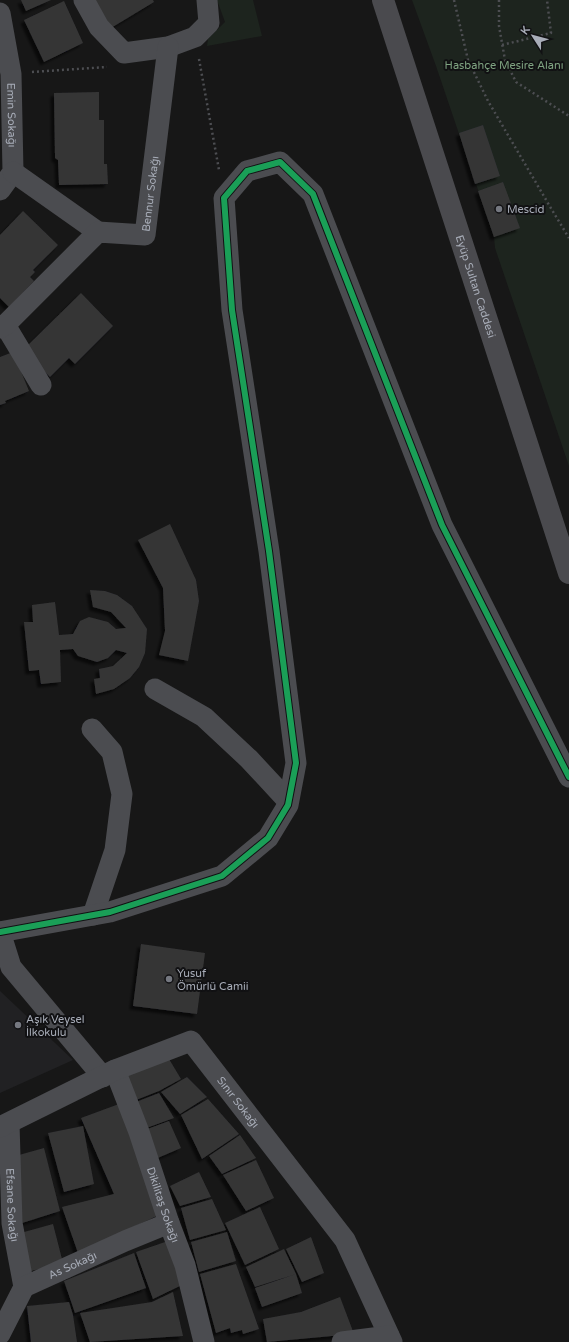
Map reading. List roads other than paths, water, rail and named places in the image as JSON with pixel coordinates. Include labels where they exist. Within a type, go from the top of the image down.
[{"type":"main road","name":"Eyüp Sultan Caddesi","points":[[383,0],[569,573]]},
{"type":"street","points":[[84,0],[99,27],[124,53],[168,46],[195,36],[208,23],[207,0]]},
{"type":"street","name":"Emin Sokağı","points":[[0,13],[11,74],[6,121],[13,172]]},
{"type":"street","name":"Bennur Sokağı","points":[[98,232],[145,235],[168,46]]},
{"type":"street","points":[[0,932],[110,912],[222,876],[268,838],[288,805],[296,763],[269,551],[232,310],[224,198],[247,171],[280,162],[313,194],[442,525],[569,777]]},
{"type":"street","points":[[0,190],[13,172],[98,232],[3,327],[41,386]]},
{"type":"street","points":[[155,689],[204,717],[249,759],[288,801]]},
{"type":"street","points":[[92,729],[112,752],[122,794],[115,850],[93,916]]},
{"type":"street","name":"Dikilitaş Sokağı","points":[[0,932],[11,967],[109,1073],[139,1132],[169,1223],[185,1265],[204,1342]]},
{"type":"street","name":"Sınır Sokağı","points":[[5,1125],[109,1073],[191,1041],[345,1240],[391,1339]]},
{"type":"street","name":"Efsane Sokağı","points":[[5,1125],[12,1223],[24,1287]]},
{"type":"street","name":"As Sokağı","points":[[24,1287],[118,1244],[169,1223]]},
{"type":"street","points":[[0,1334],[24,1287]]},
{"type":"street","points":[[342,1342],[391,1339]]},
{"type":"place","name":"Mescid","points":[[499,209]]},
{"type":"place","name":"Yusuf Ömürlü Camii","points":[[169,979]]},
{"type":"place","name":"Aşık Veysel İlkokulu","points":[[18,1025]]},
{"type":"park label","name":"Hasbahçe Mesire Alanı","points":[[504,65]]}]
